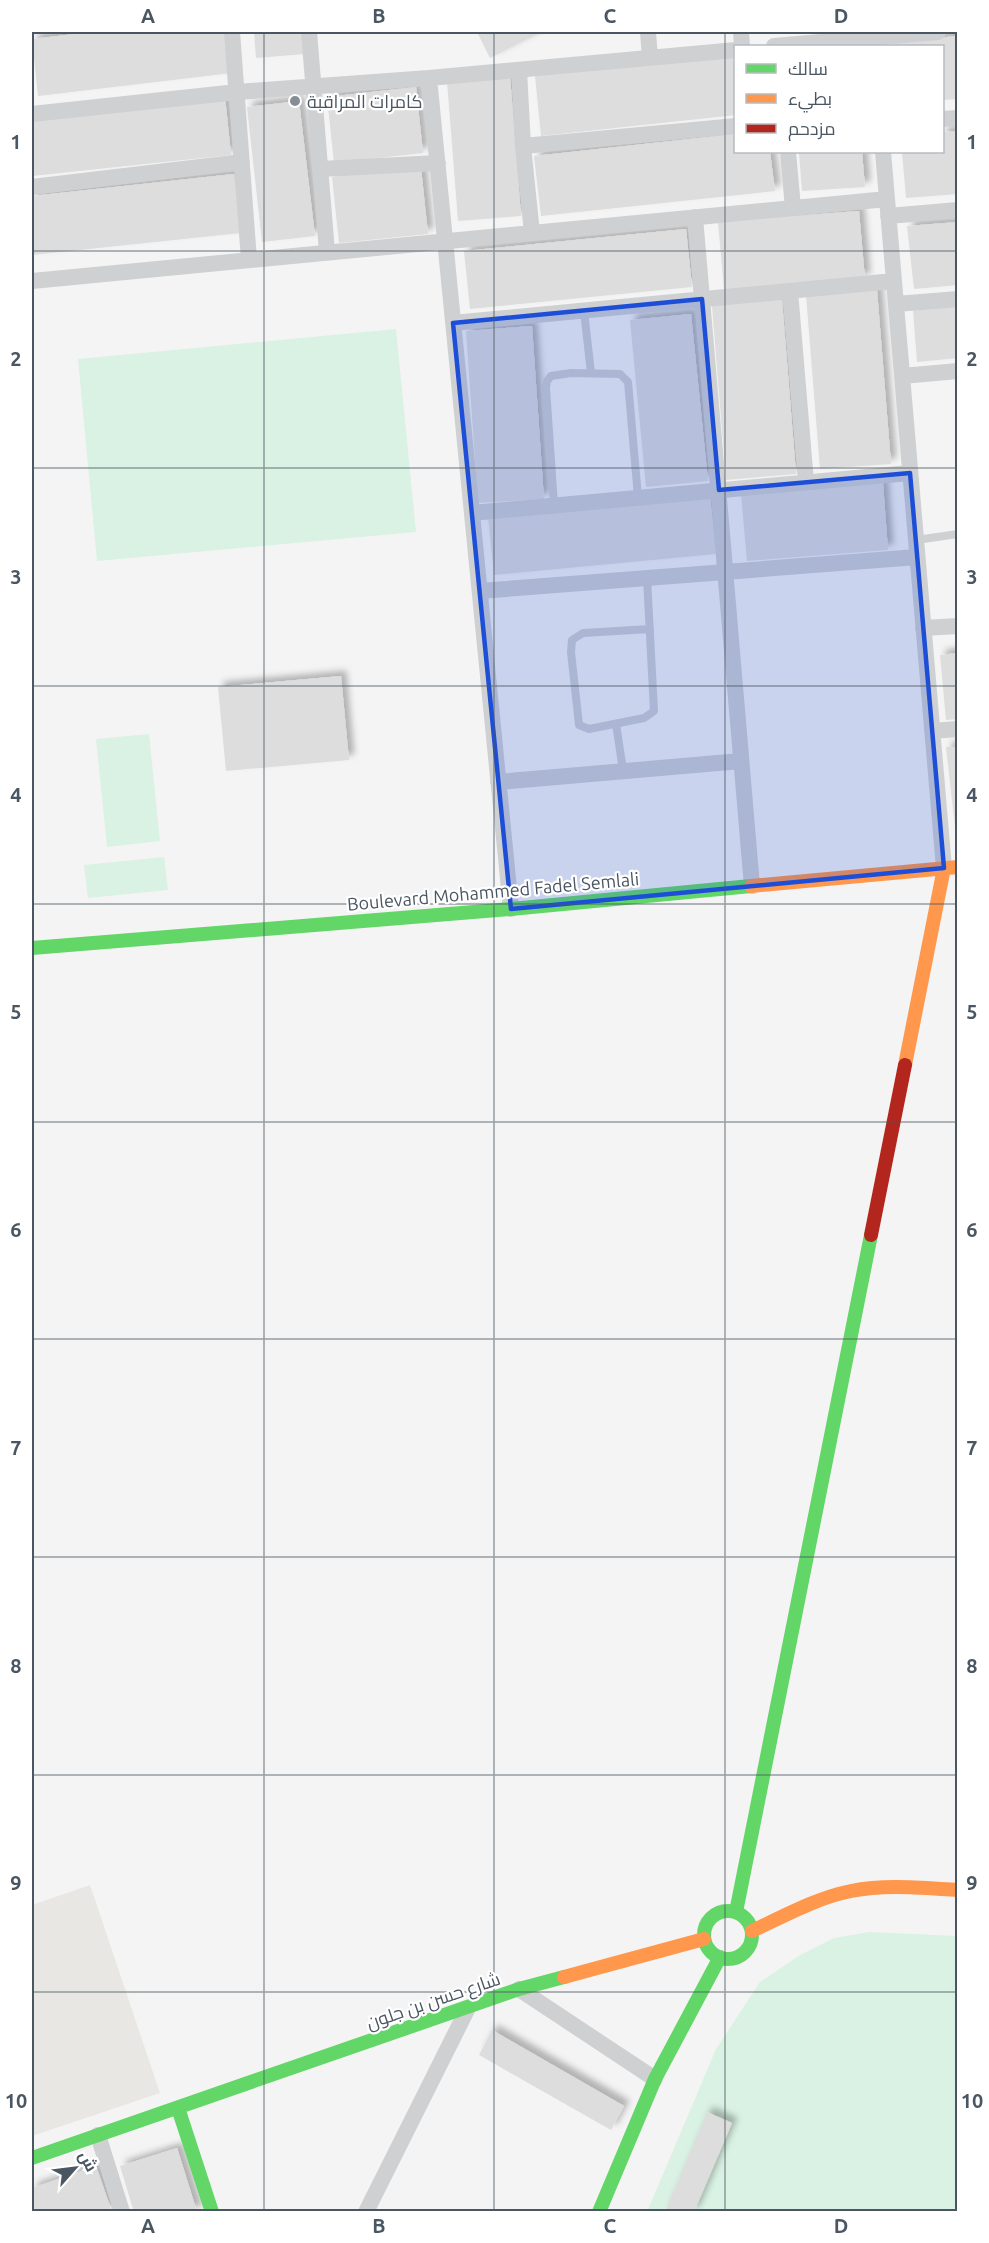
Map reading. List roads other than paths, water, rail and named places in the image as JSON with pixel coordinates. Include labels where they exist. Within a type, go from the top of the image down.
[{"type":"street","points":[[232,32],[249,260]]},
{"type":"street","points":[[309,32],[327,252]]},
{"type":"street","points":[[648,32],[650,58]]},
{"type":"street","points":[[784,45],[819,37],[874,42],[938,32]]},
{"type":"street","points":[[32,114],[237,92],[429,78],[734,50]]},
{"type":"street","points":[[519,70],[523,146],[532,233]]},
{"type":"street","points":[[429,78],[511,909]]},
{"type":"street","points":[[523,146],[734,126]]},
{"type":"street","points":[[788,153],[793,208]]},
{"type":"street","points":[[736,1912],[951,867],[932,731],[883,153]]},
{"type":"street","points":[[32,187],[242,162]]},
{"type":"street","points":[[321,169],[438,163]]},
{"type":"street","points":[[32,281],[887,199]]},
{"type":"street","points":[[888,216],[957,210]]},
{"type":"street","points":[[695,217],[752,886]]},
{"type":"street","points":[[453,323],[894,281]]},
{"type":"street","points":[[790,291],[806,482]]},
{"type":"street","points":[[896,304],[957,299]]},
{"type":"street","points":[[902,376],[957,371]]},
{"type":"street","points":[[472,513],[910,473]]},
{"type":"street","points":[[480,591],[725,572],[916,549]]},
{"type":"street","points":[[923,628],[957,626]]},
{"type":"street","points":[[932,731],[957,729]]},
{"type":"street","points":[[498,782],[741,761]]},
{"type":"street","name":"Boulevard Mohammed Fadel Semlali","points":[[32,948],[511,909],[951,867]]},
{"type":"street","points":[[752,1931],[817,1900],[863,1889],[887,1887],[957,1890]]},
{"type":"street","points":[[728,1911],[736,1912],[749,1923],[752,1931],[752,1939],[744,1953],[728,1959],[713,1953],[704,1939],[707,1923],[713,1916],[728,1911]]},
{"type":"street","name":"شارع حسن بن جلون","points":[[32,2158],[519,1989],[704,1939]]},
{"type":"street","points":[[599,2211],[655,2079],[720,1957]]},
{"type":"street","points":[[519,1989],[655,2079]]},
{"type":"street","points":[[366,2211],[468,2007]]},
{"type":"street","points":[[178,2108],[212,2211]]},
{"type":"street","points":[[98,2135],[122,2211]]},
{"type":"lane","points":[[584,311],[591,373]]},
{"type":"lane","points":[[554,505],[546,388],[551,376],[591,373],[620,374],[628,382],[638,498]]},
{"type":"lane","points":[[916,549],[957,534]]},
{"type":"lane","points":[[647,578],[650,629],[654,711],[644,718],[616,724],[589,729],[579,725],[571,652],[572,640],[583,633],[650,629]]},
{"type":"lane","points":[[616,724],[622,770]]},
{"type":"place","name":"كامرات المراقبة","points":[[295,101]]}]
